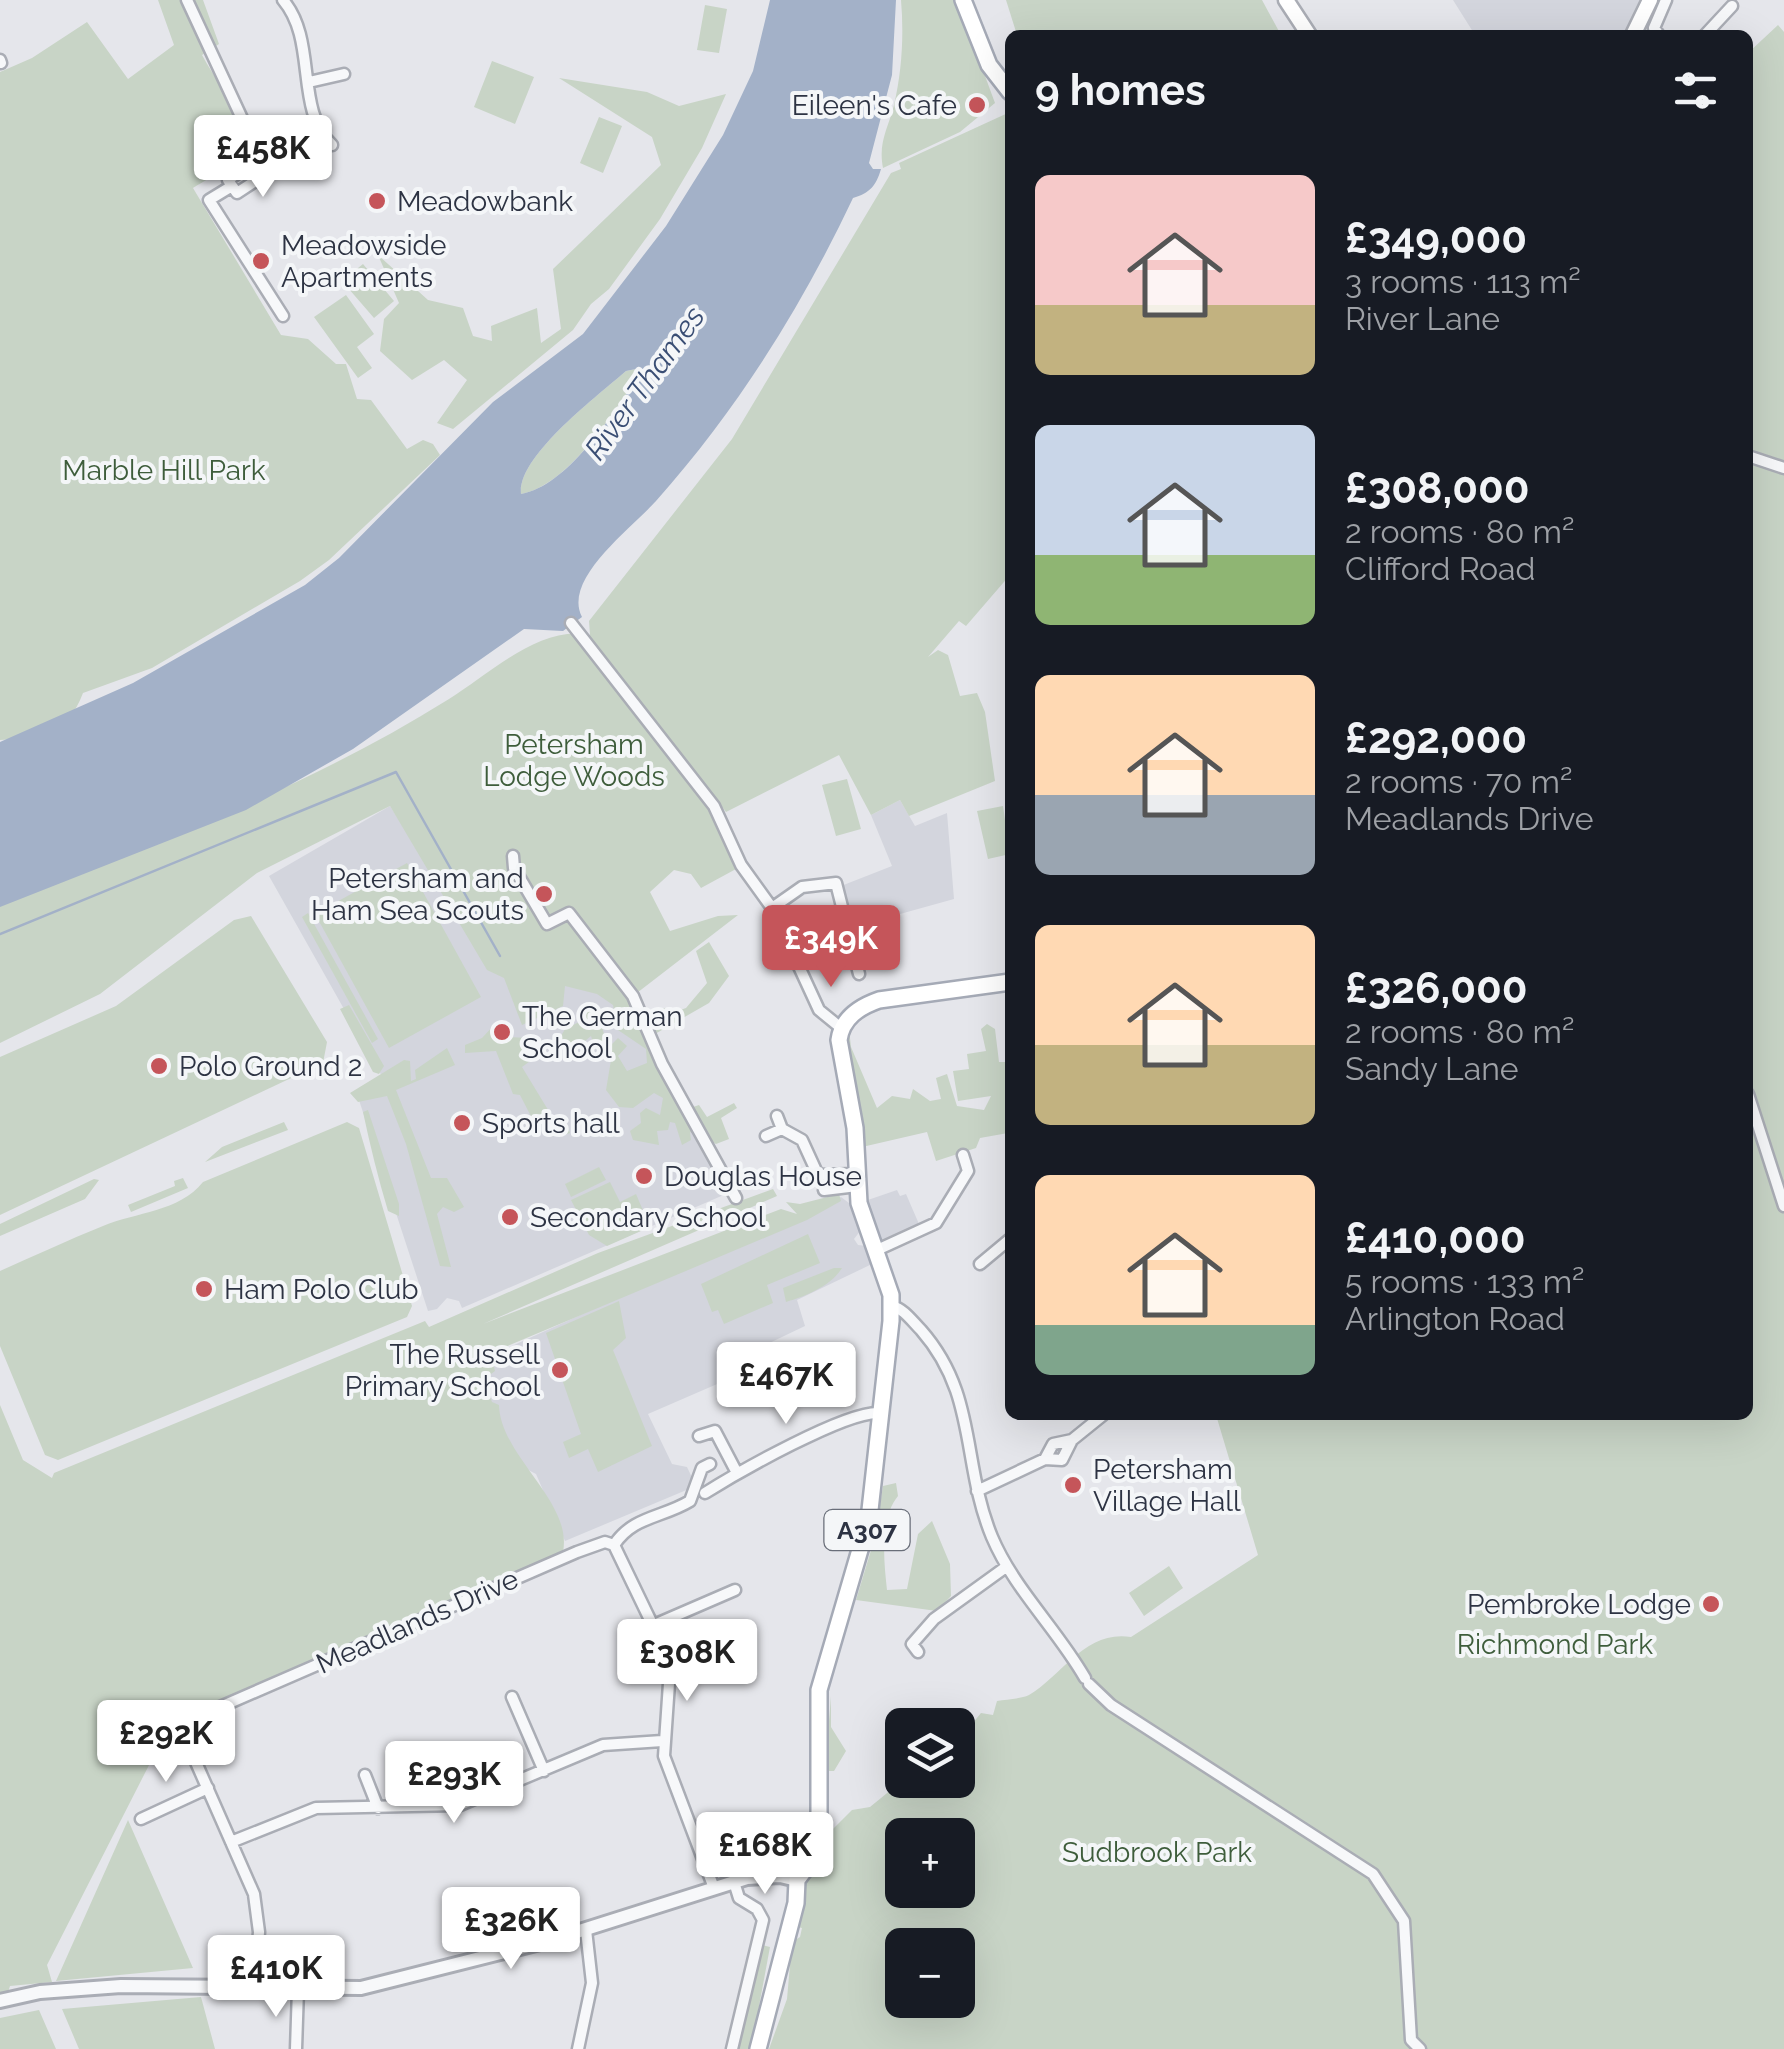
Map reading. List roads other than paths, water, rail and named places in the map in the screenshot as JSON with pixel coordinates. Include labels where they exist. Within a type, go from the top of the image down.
[{"type":"main road","points":[[962,0],[989,65],[1005,86]]},
{"type":"main road","points":[[1286,0],[1305,30]]},
{"type":"main road","points":[[1636,30],[1650,0]]},
{"type":"main road","points":[[841,1028],[860,1008],[880,1000],[1005,983]]},
{"type":"main road","name":"A307","points":[[758,2049],[793,1915],[797,1880],[807,1867],[820,1816],[819,1690],[867,1529],[892,1306],[877,1250],[860,1208],[855,1128],[838,1040],[841,1028]]},
{"type":"street","points":[[186,0],[245,125],[242,148],[251,164],[228,180],[232,186],[209,200],[283,316]]},
{"type":"street","points":[[283,0],[300,30],[316,118],[322,135],[332,145]]},
{"type":"street","points":[[1655,30],[1666,0]]},
{"type":"street","points":[[1712,30],[1732,6]]},
{"type":"street","points":[[309,82],[344,74]]},
{"type":"street","points":[[1753,458],[1784,468]]},
{"type":"street","points":[[571,623],[714,806],[741,865],[772,908],[819,1010],[841,1028]]},
{"type":"street","points":[[513,856],[514,868],[547,924],[569,913],[633,996],[662,1064],[736,1198]]},
{"type":"street","points":[[772,908],[802,887],[836,884],[859,974]]},
{"type":"street","points":[[1753,1110],[1784,1206]]},
{"type":"street","points":[[777,1116],[782,1129],[802,1140],[818,1174],[857,1180]]},
{"type":"street","points":[[766,1136],[782,1129]]},
{"type":"street","points":[[877,1250],[938,1221],[968,1170],[964,1155]]},
{"type":"street","points":[[824,1190],[857,1180]]},
{"type":"street","points":[[980,1264],[1005,1243]]},
{"type":"street","points":[[892,1306],[919,1328],[952,1373],[968,1418],[978,1491],[1006,1567],[1087,1681],[1111,1705],[1374,1874],[1404,1921],[1407,2044],[1420,2049]]},
{"type":"street","name":"Meadlands Drive","points":[[255,1984],[259,1914],[191,1740],[193,1728],[204,1714],[577,1552],[605,1542],[614,1545],[635,1522],[664,1516],[737,1474],[868,1412],[880,1413]]},
{"type":"street","points":[[978,1491],[1044,1459],[1062,1460],[1072,1440],[1097,1420]]},
{"type":"street","points":[[699,1436],[715,1430],[737,1474]]},
{"type":"street","points":[[1044,1459],[1053,1444],[1072,1440]]},
{"type":"street","points":[[700,1494],[702,1468],[710,1464]]},
{"type":"street","points":[[614,1545],[654,1626],[670,1670],[662,1741],[669,1776],[714,1888]]},
{"type":"street","points":[[918,1652],[912,1644],[934,1619],[1006,1567]]},
{"type":"street","points":[[654,1626],[735,1591]]},
{"type":"street","points":[[512,1696],[544,1770]]},
{"type":"street","points":[[231,1842],[316,1808],[460,1805],[603,1744],[662,1741]]},
{"type":"street","points":[[365,1775],[378,1808]]},
{"type":"street","points":[[141,1818],[208,1788]]},
{"type":"street","points":[[0,2001],[92,1987],[255,1984],[298,1989],[361,1988],[586,1930],[734,1882],[773,1876],[797,1880]]},
{"type":"street","points":[[732,2049],[760,1942],[760,1912],[739,1898],[734,1882]]},
{"type":"street","points":[[578,2049],[592,1983],[586,1930]]},
{"type":"street","points":[[296,2049],[298,1989]]},
{"type":"water","name":"River Thames","points":[[770,0],[896,0],[892,75],[869,163],[873,169],[881,169],[877,180],[868,191],[853,198],[789,318],[714,431],[590,571],[578,602],[582,617],[563,631],[524,629],[353,749],[246,810],[0,907],[0,742],[133,683],[305,585],[339,558],[493,402],[583,334],[666,226],[723,135],[753,71]],"holes":[[[636,369],[636,380],[571,464],[555,478],[521,494],[532,462],[562,427],[626,371]]]},
{"type":"waterway","points":[[0,934],[396,772],[500,956]]},
{"type":"place","name":"Eileen's Cafe","points":[[977,105]]},
{"type":"place","name":"Meadowbank","points":[[377,201]]},
{"type":"place","name":"Meadowside Apartments","points":[[261,261]]},
{"type":"place","name":"Petersham and Ham Sea Scouts","points":[[544,894]]},
{"type":"place","name":"The German School","points":[[502,1032]]},
{"type":"place","name":"Polo Ground 2","points":[[159,1066]]},
{"type":"place","name":"Sports hall","points":[[462,1123]]},
{"type":"place","name":"Douglas House","points":[[644,1176]]},
{"type":"place","name":"Secondary School","points":[[510,1217]]},
{"type":"place","name":"Ham Polo Club","points":[[204,1289]]},
{"type":"place","name":"The Russell Primary School","points":[[560,1370]]},
{"type":"place","name":"Petersham Village Hall","points":[[1073,1485]]},
{"type":"place","name":"Pembroke Lodge","points":[[1711,1604]]},
{"type":"park label","name":"Marble Hill Park","points":[[164,470]]},
{"type":"park label","name":"Petersham Lodge Woods","points":[[574,760]]},
{"type":"park label","name":"Richmond Park","points":[[1555,1644]]},
{"type":"park label","name":"Sudbrook Park","points":[[1157,1852]]}]
